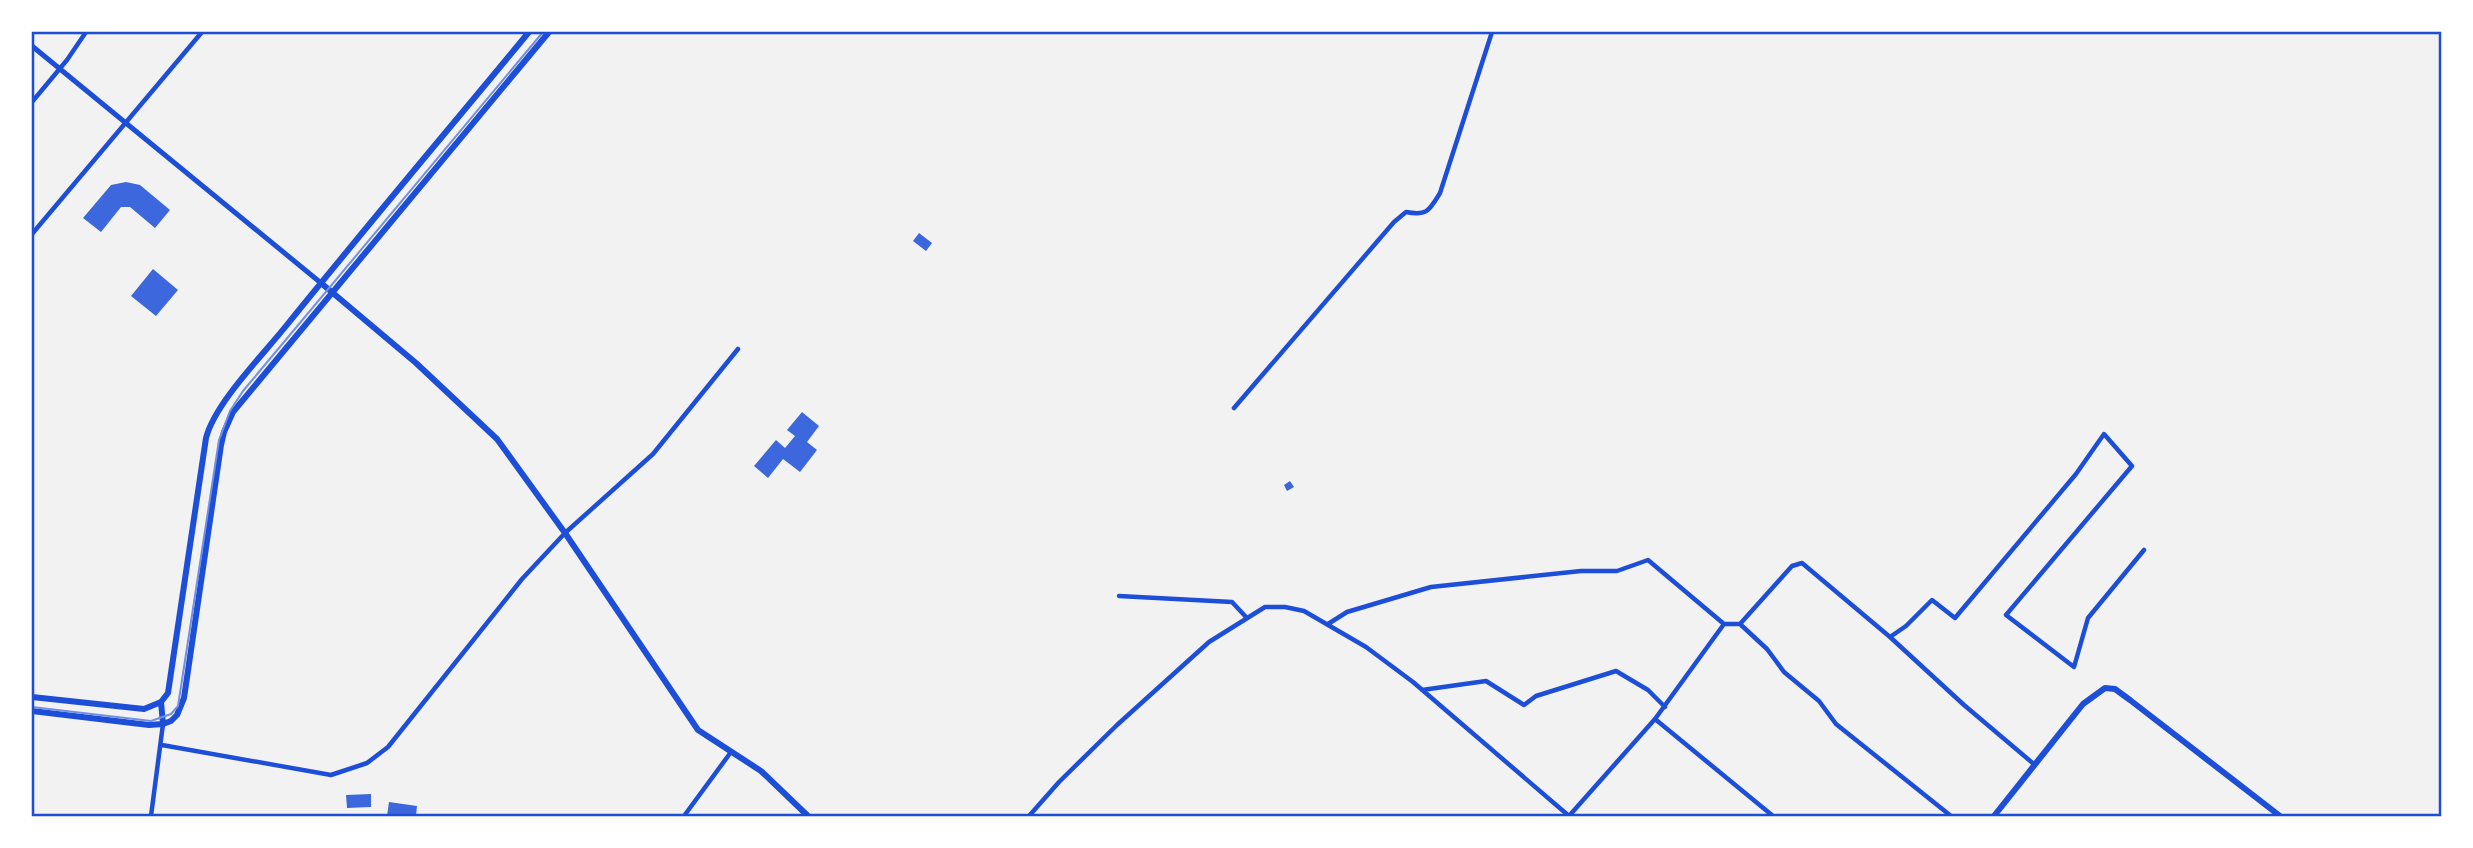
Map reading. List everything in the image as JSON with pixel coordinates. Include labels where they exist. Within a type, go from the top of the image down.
[{"type":"main road","points":[[32,697],[137,709],[149,708],[161,702],[168,693],[208,430],[215,416],[321,283],[529,32]]},
{"type":"main road","points":[[32,711],[149,725],[163,724],[177,715],[184,698],[224,432],[233,412],[549,32]]},
{"type":"main road","points":[[321,283],[416,363],[497,439],[565,533],[698,730],[761,771],[808,817]]},
{"type":"main road","points":[[1994,817],[2083,704],[2105,688],[2115,690],[2130,700],[2280,817]]},
{"type":"main road","points":[[161,702],[163,724]]},
{"type":"street","points":[[32,102],[68,60],[86,32]]},
{"type":"street","points":[[32,234],[202,32]]},
{"type":"street","points":[[1234,408],[1394,222],[1406,212],[1419,215],[1430,210],[1440,194],[1492,32]]},
{"type":"street","points":[[32,46],[321,283]]},
{"type":"street","points":[[162,745],[331,775],[367,763],[388,747],[522,579],[565,533],[653,454],[738,349]]},
{"type":"street","points":[[1890,637],[1906,626],[1932,600],[1955,618],[2076,474],[2104,434],[2132,466],[2007,615],[2074,667],[2088,618],[2144,550]]},
{"type":"street","points":[[1328,624],[1347,612],[1431,587],[1581,571],[1616,571],[1648,560],[1724,624],[1740,624],[1792,566],[1802,564],[1890,637],[2035,766]]},
{"type":"street","points":[[1119,596],[1232,602],[1246,617]]},
{"type":"street","points":[[1029,817],[1059,782],[1117,725],[1209,642],[1265,607],[1285,607],[1304,611],[1366,647],[1422,691],[1569,817],[1665,707],[1724,624]]},
{"type":"street","points":[[1740,624],[1768,649],[1784,672],[1819,701],[1836,724],[1951,817]]},
{"type":"street","points":[[1422,691],[1486,681],[1524,705],[1536,696],[1616,671],[1648,690],[1665,707]]},
{"type":"street","points":[[1655,719],[1773,817]]},
{"type":"street","points":[[150,817],[163,724]]},
{"type":"street","points":[[684,817],[731,752]]},
{"type":"building","points":[[126,182],[140,185],[170,210],[155,228],[130,207],[121,207],[101,232],[83,218],[111,185]]},
{"type":"building","points":[[919,233],[932,243],[926,251],[913,241]]},
{"type":"building","points":[[153,269],[178,290],[156,316],[131,296]]},
{"type":"building","points":[[802,412],[819,426],[807,442],[817,450],[800,472],[783,459],[768,478],[754,466],[776,440],[785,448],[795,436],[787,430]]},
{"type":"building","points":[[1290,481],[1294,487],[1287,491],[1284,485]]},
{"type":"building","points":[[371,794],[371,807],[347,808],[346,795]]},
{"type":"building","points":[[389,802],[417,806],[416,816],[387,816]]},
{"type":"tram line","points":[[32,707],[151,721],[171,714],[178,706],[219,440],[230,411],[243,391],[543,32]]}]
